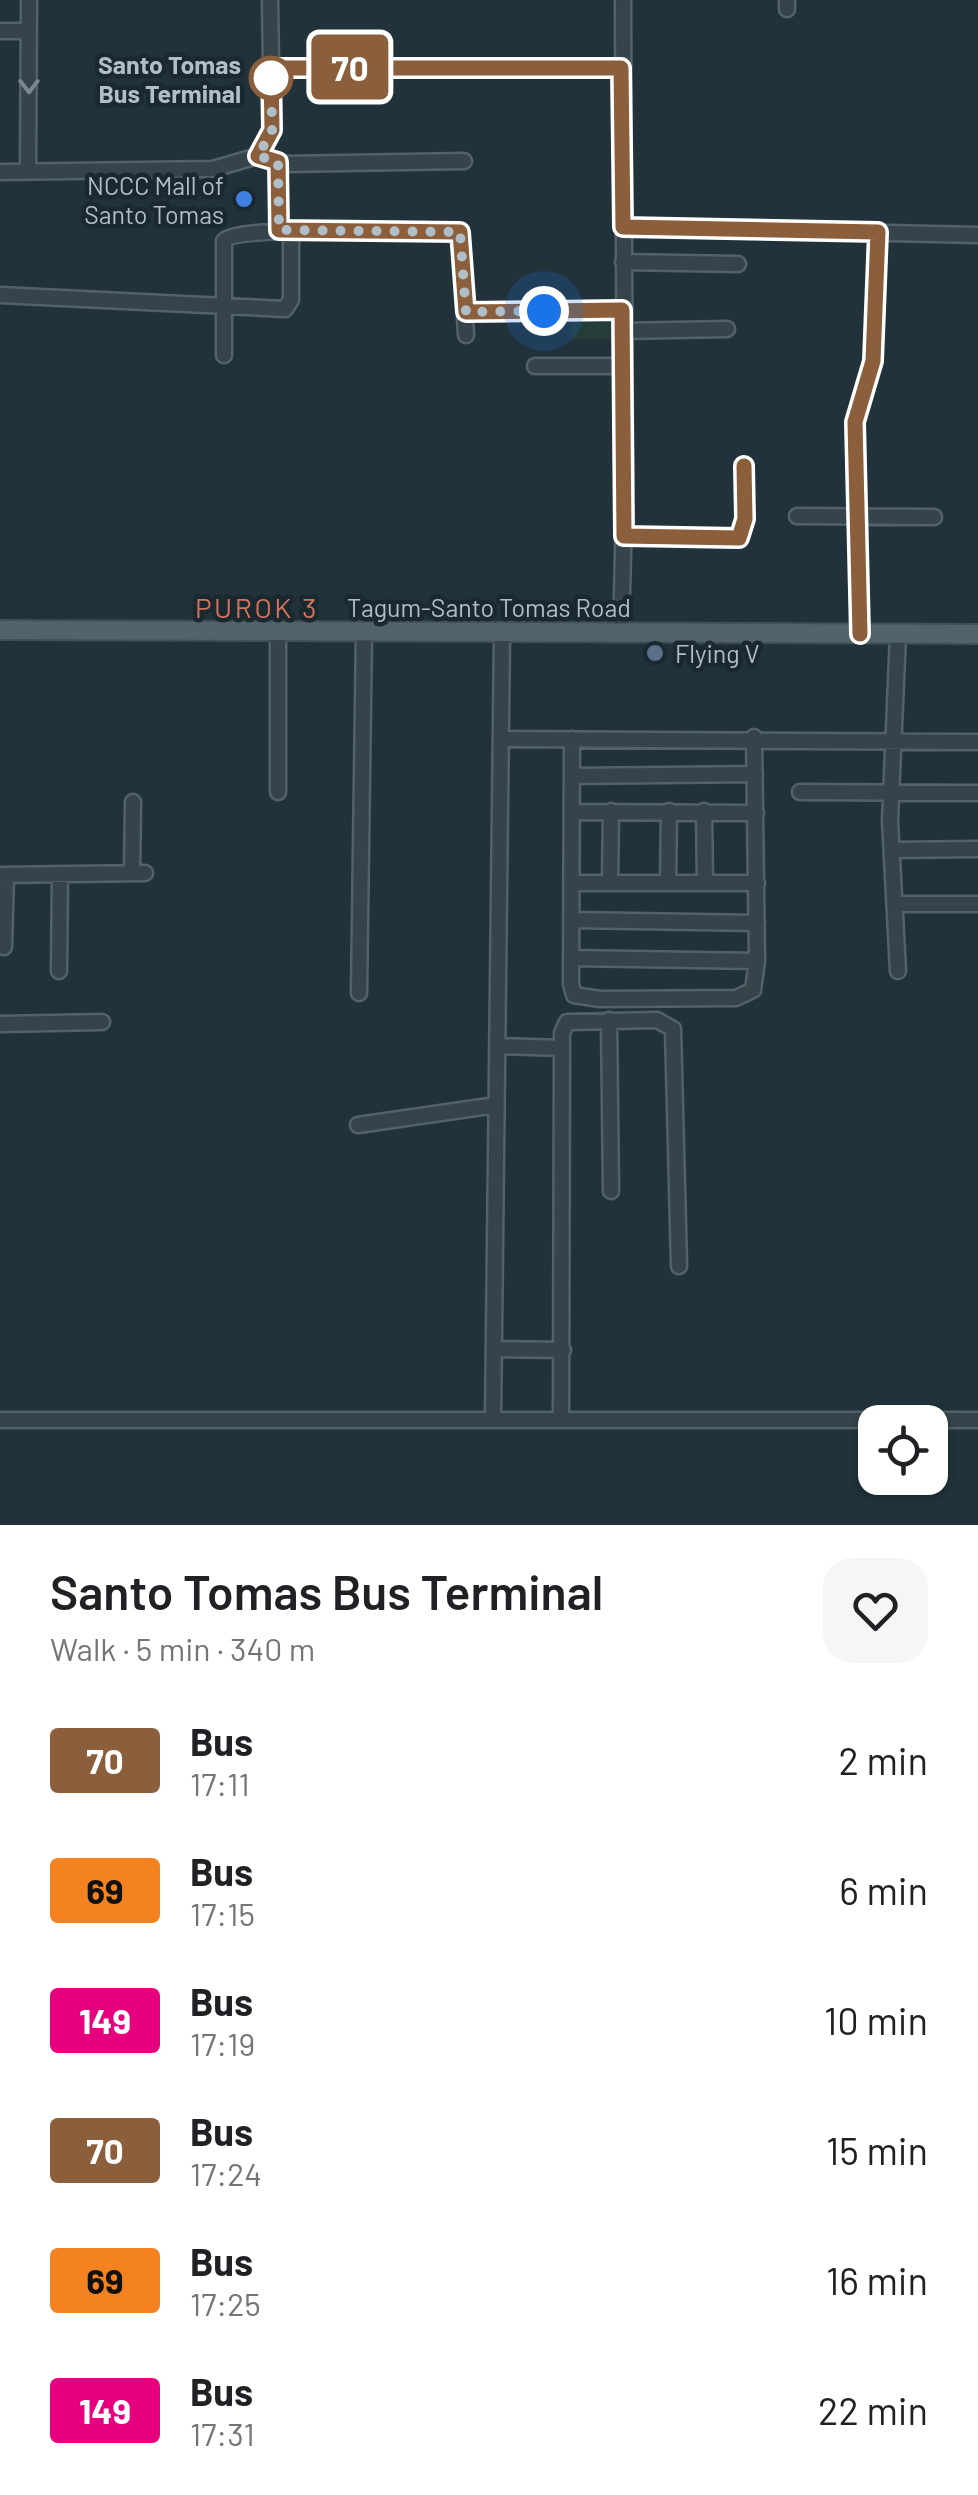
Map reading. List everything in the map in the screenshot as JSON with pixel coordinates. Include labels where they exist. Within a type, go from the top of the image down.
[{"type":"main road","name":"Tagum-Santo Tomas Road","points":[[0,630],[978,634]]},
{"type":"street","points":[[28,172],[29,0]]},
{"type":"street","points":[[258,156],[272,130],[270,0]]},
{"type":"street","points":[[620,633],[624,536],[623,0]]},
{"type":"street","points":[[0,31],[29,31]]},
{"type":"street","points":[[271,68],[621,68]]},
{"type":"street","points":[[0,172],[213,169],[258,156],[278,162],[464,161]]},
{"type":"street","points":[[0,295],[288,308],[278,162]]},
{"type":"street","points":[[623,227],[978,235]]},
{"type":"street","points":[[224,355],[225,238],[285,230],[460,232],[466,335]]},
{"type":"street","points":[[860,634],[855,422],[873,361],[878,232]]},
{"type":"street","points":[[622,262],[738,264]]},
{"type":"street","points":[[466,312],[622,310]]},
{"type":"street","points":[[623,331],[728,329]]},
{"type":"street","points":[[534,366],[624,366]]},
{"type":"street","points":[[624,536],[739,538],[745,519],[744,466]]},
{"type":"street","points":[[797,516],[934,517]]},
{"type":"street","points":[[278,631],[278,792]]},
{"type":"street","points":[[359,993],[364,632]]},
{"type":"street","points":[[493,1419],[497,1349],[502,632]]},
{"type":"street","points":[[898,634],[891,793],[898,971]]},
{"type":"street","points":[[572,739],[574,995],[600,1000],[744,998],[753,990],[757,961],[754,738]]},
{"type":"street","points":[[502,739],[978,742]]},
{"type":"street","points":[[572,776],[755,774]]},
{"type":"street","points":[[800,792],[978,793]]},
{"type":"street","points":[[4,947],[3,875],[138,873],[134,802]]},
{"type":"street","points":[[610,882],[611,811]]},
{"type":"street","points":[[668,883],[669,811]]},
{"type":"street","points":[[572,812],[756,812]]},
{"type":"street","points":[[704,812],[705,883]]},
{"type":"street","points":[[892,850],[978,849]]},
{"type":"street","points":[[59,971],[60,874]]},
{"type":"street","points":[[571,883],[756,883]]},
{"type":"street","points":[[896,904],[978,904]]},
{"type":"street","points":[[571,920],[756,922]]},
{"type":"street","points":[[571,958],[757,961]]},
{"type":"street","points":[[609,1020],[610,1191]]},
{"type":"street","points":[[561,1418],[562,1048],[568,1022],[657,1020],[673,1029],[679,1266]]},
{"type":"street","points":[[0,1024],[102,1022]]},
{"type":"street","points":[[497,1046],[562,1048]]},
{"type":"street","points":[[358,1125],[496,1105]]},
{"type":"street","points":[[497,1349],[563,1350]]},
{"type":"street","points":[[0,1420],[978,1420]]},
{"type":"green space","points":[[572,314],[611,314],[612,339],[572,339]]},
{"type":"bus line","name":"70","points":[[744,466],[745,519],[744,533],[739,538],[624,536],[622,310],[466,312],[460,232],[279,230],[278,162],[258,156],[272,130],[271,68],[621,68],[623,227],[878,232],[873,361],[855,422],[860,634]]},
{"type":"place","name":"Santo Tomas Bus Terminal","points":[[271,78]]},
{"type":"place","name":"NCCC Mall of Santo Tomas","points":[[244,199]]},
{"type":"place","name":"Flying V","points":[[655,653]]},
{"type":"district","name":"PUROK 3","points":[[257,607]]},
{"type":"route","points":[[271,78],[271,68],[272,130],[258,156],[278,162],[279,230],[460,232],[466,312],[544,311]]}]
